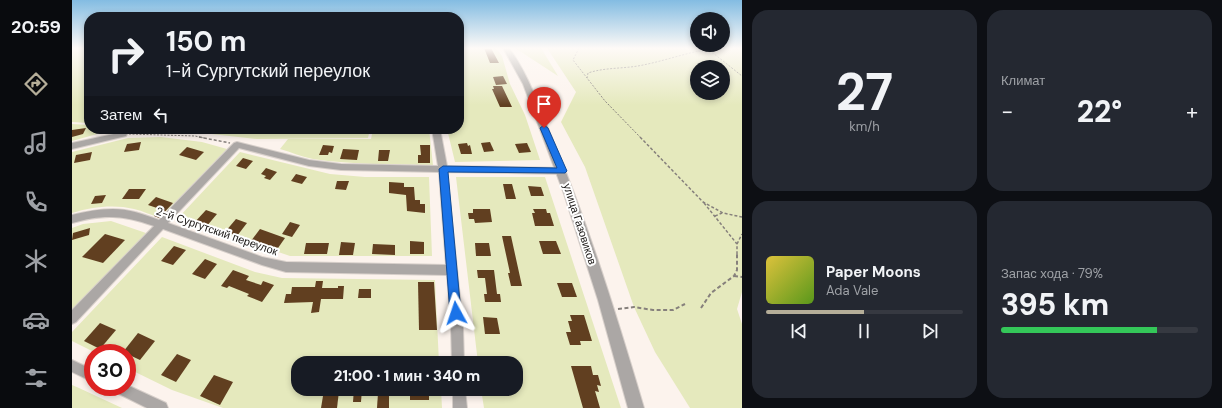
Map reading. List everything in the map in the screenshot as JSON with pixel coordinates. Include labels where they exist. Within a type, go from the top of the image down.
[{"type":"street","name":"улица Газовиков","points":[[518,67],[562,171],[608,310],[636,408]]},
{"type":"street","points":[[72,146],[123,134]]},
{"type":"street","points":[[437,134],[443,169],[458,356]]},
{"type":"street","points":[[72,318],[236,145],[325,166],[562,171]]},
{"type":"street","name":"2-й Сургутский переулок","points":[[72,219],[97,213],[134,215],[262,261],[286,267],[452,270]]},
{"type":"street","points":[[72,366],[84,372]]},
{"type":"street","points":[[136,396],[161,408]]},
{"type":"street","points":[[459,396],[460,408]]},
{"type":"path","points":[[579,67],[593,87],[703,202],[737,244]]},
{"type":"path","points":[[587,78],[588,73],[597,70],[624,67]]},
{"type":"path","points":[[731,67],[742,76]]},
{"type":"path","points":[[123,134],[194,136],[236,145]]},
{"type":"path","points":[[703,202],[723,213],[742,217]]},
{"type":"path","points":[[715,216],[723,213]]},
{"type":"path","points":[[701,308],[711,293],[734,276],[737,270],[737,244],[742,234]]},
{"type":"path","points":[[734,276],[742,276]]},
{"type":"path","points":[[608,310],[634,307],[653,310],[673,310],[685,304]]},
{"type":"green space","points":[[72,67],[84,67],[84,123],[72,122]]},
{"type":"green space","points":[[464,67],[505,67],[510,84],[525,115],[540,160],[455,162],[448,134],[464,134]]},
{"type":"green space","points":[[544,67],[553,67],[558,76]]},
{"type":"green space","points":[[560,67],[690,67],[690,100],[730,100],[730,67],[742,67],[742,292],[737,309],[742,324],[742,408],[690,408],[655,352],[634,307],[585,167],[561,122],[576,92]]},
{"type":"green space","points":[[72,124],[84,125],[84,134],[97,134],[72,141]]},
{"type":"green space","points":[[212,134],[369,134],[368,138],[257,139]]},
{"type":"green space","points":[[372,134],[430,134],[433,165],[373,164],[328,161],[309,158],[280,149],[288,139],[371,139]]},
{"type":"green space","points":[[161,137],[202,142],[227,149],[160,218],[126,207],[111,206],[87,209],[72,213],[72,152],[128,138]]},
{"type":"green space","points":[[240,152],[330,174],[365,177],[429,177],[432,256],[290,256],[178,218]]},
{"type":"green space","points":[[456,177],[545,177],[621,408],[484,408],[482,396],[523,396],[523,356],[477,356]]},
{"type":"green space","points":[[111,221],[146,233],[72,312],[72,228],[83,224]]},
{"type":"green space","points":[[162,237],[255,272],[282,278],[435,280],[439,356],[291,356],[291,396],[441,396],[442,408],[223,408],[172,390],[136,372],[136,344],[84,344],[84,347],[72,341],[72,332]]},
{"type":"green space","points":[[72,385],[84,390],[84,396],[96,396],[122,408],[72,408]]},
{"type":"building","points":[[503,76],[507,84],[496,85],[493,77]]},
{"type":"building","points":[[493,86],[502,86],[512,107],[500,107],[492,89],[494,89]]},
{"type":"building","points":[[84,128],[84,132],[83,134],[72,137],[72,130]]},
{"type":"building","points":[[141,142],[139,150],[124,152],[127,144]]},
{"type":"building","points":[[490,142],[494,151],[484,152],[481,143]]},
{"type":"building","points":[[467,143],[468,146],[470,145],[472,154],[461,154],[458,144]]},
{"type":"building","points":[[527,143],[531,152],[519,153],[515,144]]},
{"type":"building","points":[[323,145],[334,146],[332,153],[329,152],[328,155],[319,155]]},
{"type":"building","points":[[420,145],[430,145],[430,163],[418,163],[418,155],[421,155]]},
{"type":"building","points":[[187,147],[204,152],[196,160],[179,155]]},
{"type":"building","points":[[343,149],[359,150],[357,160],[340,159]]},
{"type":"building","points":[[379,150],[390,150],[388,161],[378,161]]},
{"type":"building","points":[[92,152],[90,160],[74,163],[76,155]]},
{"type":"building","points":[[243,158],[253,161],[246,169],[236,166]]},
{"type":"building","points":[[266,168],[277,172],[270,180],[264,178],[266,176],[261,174]]},
{"type":"building","points":[[296,174],[307,177],[302,184],[291,181]]},
{"type":"building","points":[[337,181],[349,181],[346,190],[335,189]]},
{"type":"building","points":[[389,182],[404,183],[404,187],[414,187],[415,200],[420,200],[420,204],[425,204],[425,213],[407,211],[406,195],[389,193]]},
{"type":"building","points":[[503,184],[512,184],[516,199],[506,199]]},
{"type":"building","points":[[528,186],[541,187],[544,196],[531,196]]},
{"type":"building","points":[[129,189],[146,189],[139,199],[122,199]]},
{"type":"building","points":[[106,195],[102,203],[91,204],[95,196]]},
{"type":"building","points":[[156,197],[173,203],[159,218],[154,216],[160,209],[148,205]]},
{"type":"building","points":[[473,209],[490,209],[492,222],[475,223],[474,219],[469,219],[468,213],[473,213]]},
{"type":"building","points":[[533,209],[546,209],[547,213],[550,213],[554,226],[535,226],[532,213],[535,213]]},
{"type":"building","points":[[206,210],[217,214],[206,227],[194,223]]},
{"type":"building","points":[[236,219],[247,223],[237,236],[225,232]]},
{"type":"building","points":[[290,222],[300,225],[292,237],[282,234]]},
{"type":"building","points":[[90,228],[89,235],[72,240],[73,233]]},
{"type":"building","points":[[260,229],[285,238],[278,248],[251,241]]},
{"type":"building","points":[[105,234],[125,240],[103,263],[82,257]]},
{"type":"building","points":[[502,236],[511,236],[522,286],[511,286],[508,273],[510,273]]},
{"type":"building","points":[[410,241],[424,242],[424,254],[410,254]]},
{"type":"building","points":[[539,241],[556,241],[561,254],[543,254]]},
{"type":"building","points":[[341,242],[355,243],[353,255],[339,255]]},
{"type":"building","points":[[306,243],[329,243],[327,254],[304,254]]},
{"type":"building","points":[[475,243],[489,243],[491,256],[476,256]]},
{"type":"building","points":[[373,244],[395,245],[395,255],[372,254]]},
{"type":"building","points":[[174,246],[186,250],[173,265],[161,261]]},
{"type":"building","points":[[205,259],[217,264],[205,279],[192,274]]},
{"type":"building","points":[[233,270],[249,276],[246,280],[261,285],[263,281],[274,285],[262,302],[247,296],[249,294],[229,286],[227,288],[221,286]]},
{"type":"building","points":[[477,270],[494,270],[497,294],[500,294],[501,302],[485,302],[484,294],[487,294],[485,278],[478,278]]},
{"type":"building","points":[[316,281],[323,281],[322,288],[338,288],[338,286],[344,286],[343,299],[321,299],[319,312],[311,313],[313,302],[284,303],[286,294],[291,294],[292,287],[315,287]]},
{"type":"building","points":[[418,282],[434,282],[437,330],[419,330]]},
{"type":"building","points":[[557,283],[572,283],[577,297],[562,297]]},
{"type":"building","points":[[359,289],[371,289],[371,298],[358,298]]},
{"type":"building","points":[[570,315],[584,315],[592,341],[580,341],[581,345],[570,345],[566,332],[571,332],[568,321],[572,321]]},
{"type":"building","points":[[483,317],[497,318],[500,334],[485,334]]},
{"type":"building","points":[[100,323],[116,330],[104,344],[90,344],[84,341]]},
{"type":"building","points":[[138,333],[155,341],[140,360],[136,358],[136,344],[129,344]]},
{"type":"building","points":[[177,354],[191,360],[176,382],[161,375]]},
{"type":"building","points":[[571,366],[591,366],[593,375],[598,375],[601,386],[597,385],[599,392],[595,391],[600,408],[583,408]]},
{"type":"building","points":[[214,375],[233,382],[220,405],[200,396]]},
{"type":"building","points":[[323,396],[338,396],[337,408],[321,408]]},
{"type":"building","points":[[353,396],[361,396],[361,402],[353,402]]},
{"type":"building","points":[[378,396],[389,396],[389,408],[377,408]]},
{"type":"building","points":[[410,396],[429,396],[429,400],[410,400]]},
{"type":"route","points":[[456,313],[443,169],[562,171],[544,128]]}]
